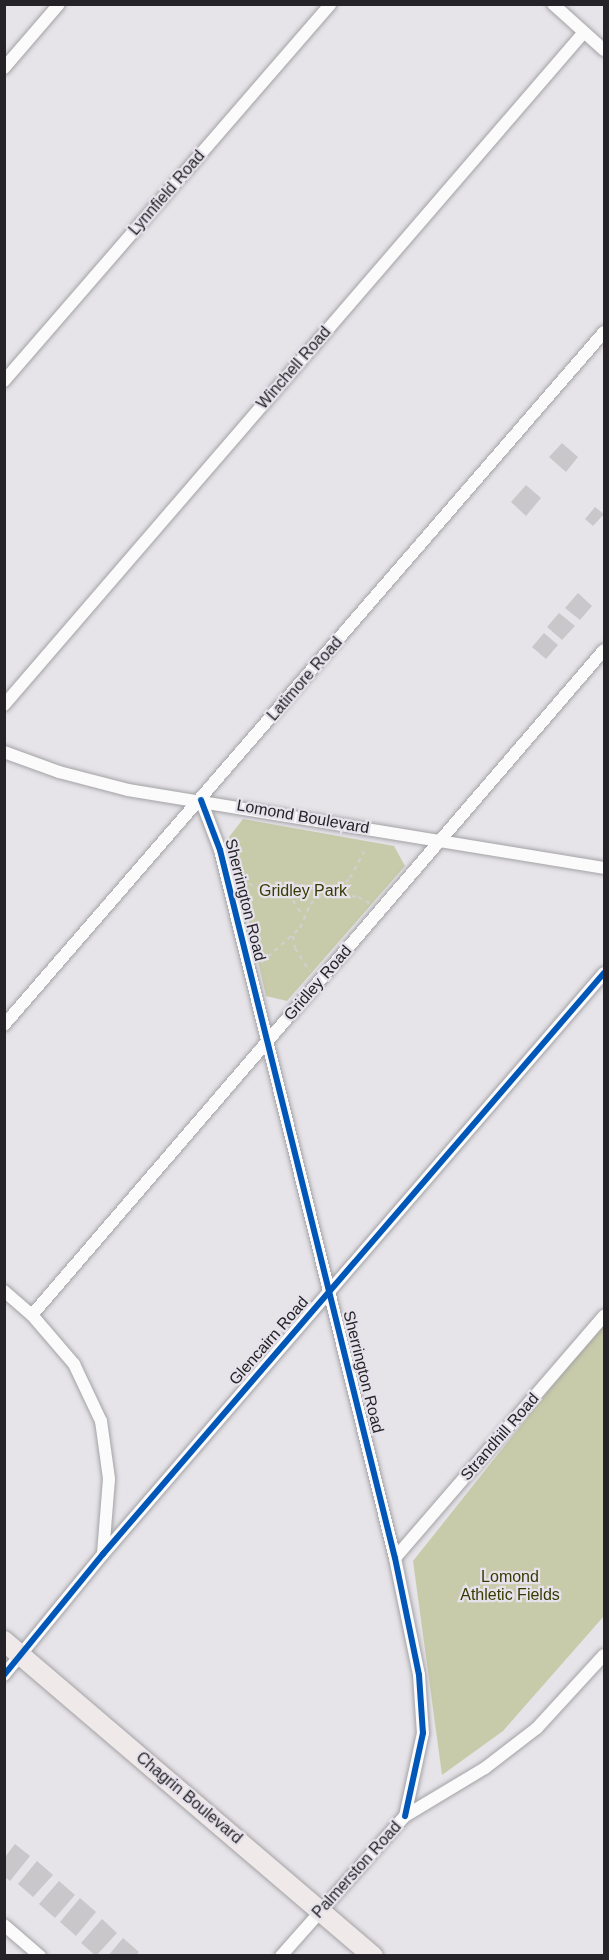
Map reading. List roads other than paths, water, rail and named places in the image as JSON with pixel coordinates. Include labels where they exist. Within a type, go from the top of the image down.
[{"type":"main road","name":"Chagrin Boulevard","points":[[4,1641],[373,1956]]},
{"type":"street","points":[[4,68],[60,4]]},
{"type":"street","name":"Lynnfield Road","points":[[4,381],[330,4]]},
{"type":"street","points":[[553,4],[604,50]]},
{"type":"street","name":"Winchell Road","points":[[4,705],[584,32]]},
{"type":"street","name":"Latimore Road","points":[[4,1025],[604,332]]},
{"type":"street","name":"Gridley Road","points":[[32,1315],[604,651]]},
{"type":"street","name":"Lomond Boulevard","points":[[4,752],[59,772],[128,790],[201,800],[604,868]]},
{"type":"street","name":"Sherrington Road","points":[[201,800],[220,850],[395,1558],[418,1674],[423,1733],[405,1816]]},
{"type":"street","name":"Glencairn Road","points":[[4,1675],[103,1554],[604,973]]},
{"type":"street","points":[[4,1291],[32,1315],[74,1364],[101,1421],[109,1479],[103,1554]]},
{"type":"street","name":"Strandhill Road","points":[[395,1558],[604,1316]]},
{"type":"street","name":"Palmerston Road","points":[[281,1956],[405,1816],[485,1768],[537,1728],[604,1655]]},
{"type":"street","points":[[4,1925],[40,1956]]},
{"type":"park label","name":"Gridley Park","points":[[303,891]]},
{"type":"park label","name":"Lomond Athletic Fields","points":[[510,1586]]}]
